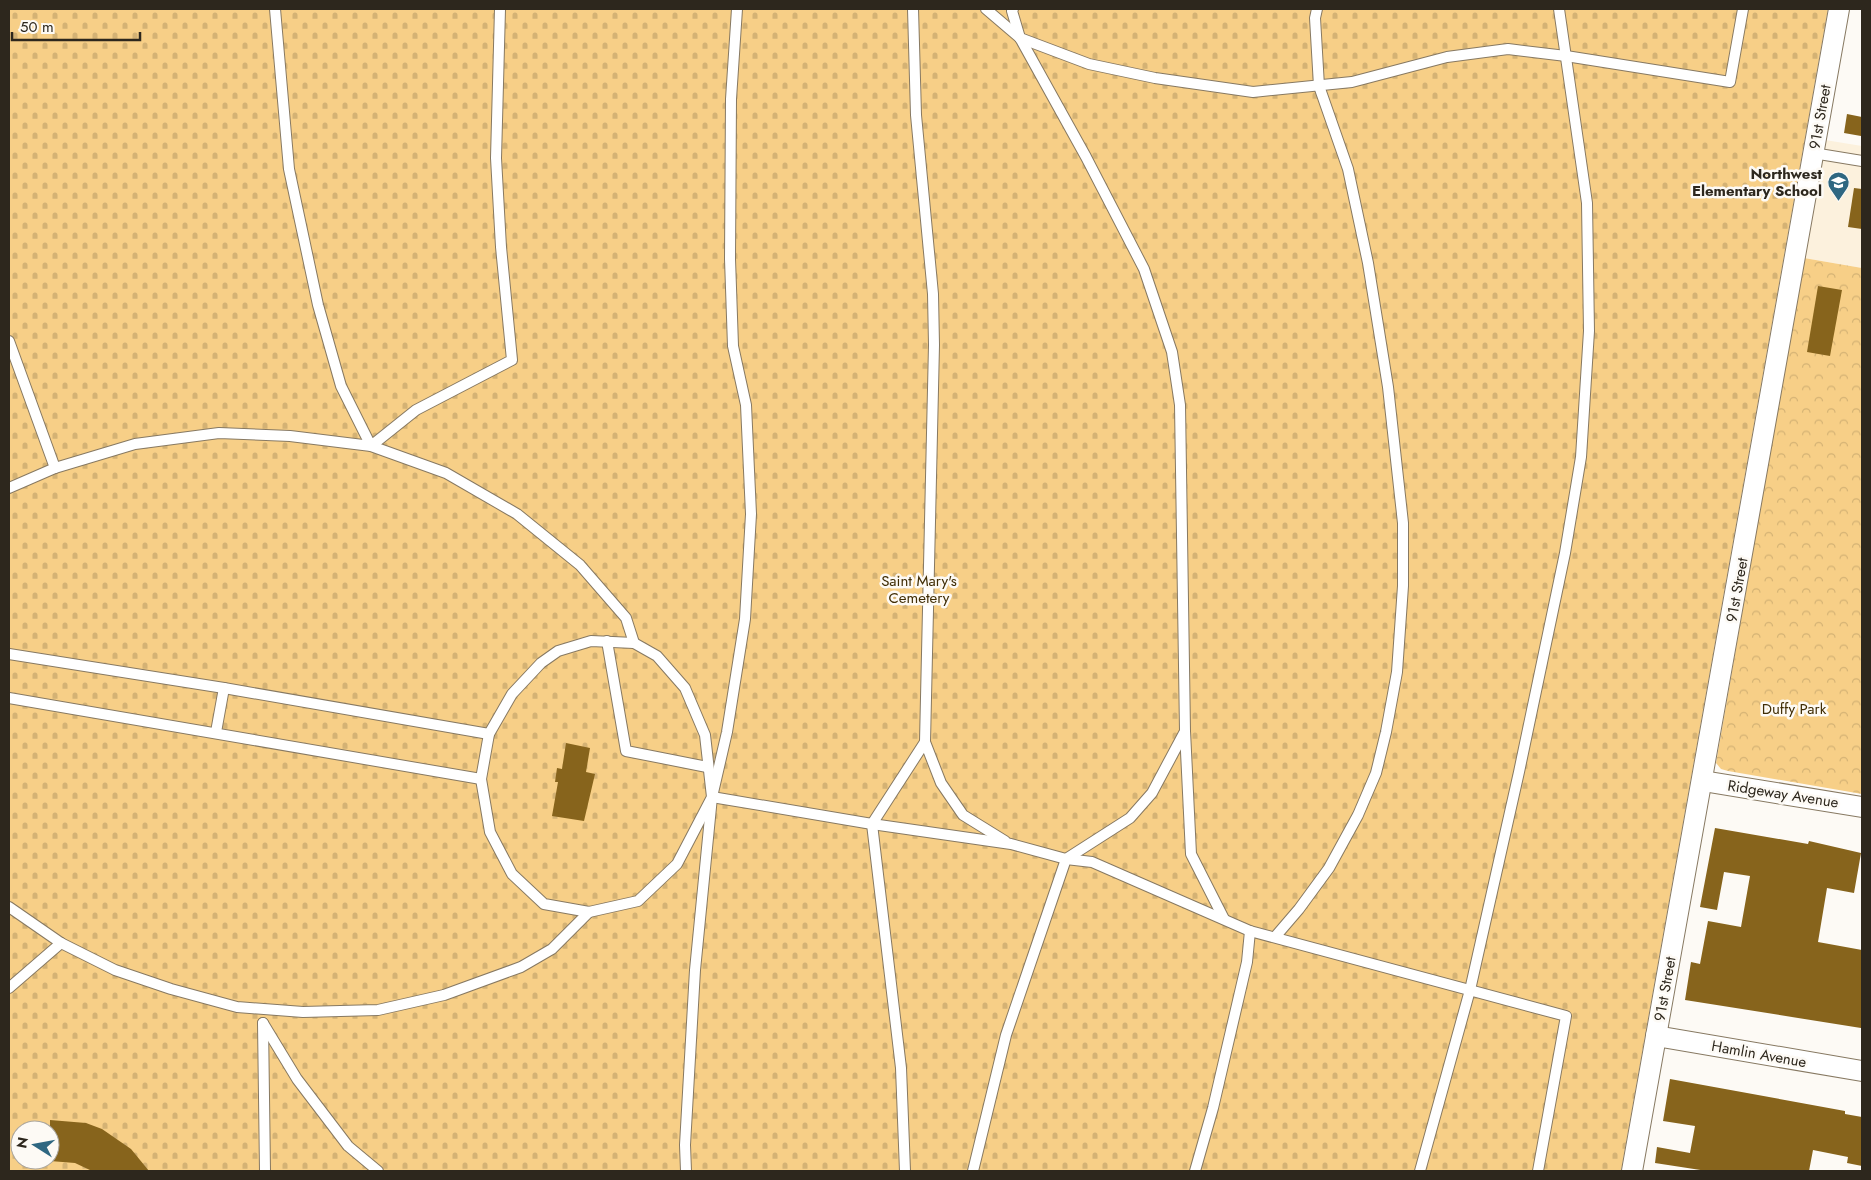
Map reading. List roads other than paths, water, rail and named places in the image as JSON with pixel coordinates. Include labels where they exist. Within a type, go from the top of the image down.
[{"type":"street","name":"91st Street","points":[[1632,1171],[1703,781],[1838,9]]},
{"type":"street","name":"Ridgeway Avenue","points":[[1703,781],[1862,807]]},
{"type":"street","name":"Hamlin Avenue","points":[[1656,1036],[1862,1071]]},
{"type":"lane","points":[[275,9],[289,169],[316,296],[341,386],[371,446]]},
{"type":"lane","points":[[371,446],[416,410],[512,360],[501,248],[496,158],[500,9]]},
{"type":"lane","points":[[686,1171],[685,1145],[696,970],[712,797],[727,732],[746,619],[750,514],[746,405],[733,346],[731,268],[730,99],[737,9]]},
{"type":"lane","points":[[912,9],[916,115],[933,294],[934,345],[925,742],[941,783],[963,815],[1010,844]]},
{"type":"lane","points":[[986,9],[1020,38],[1089,64],[1155,78],[1253,92],[1352,82],[1447,57],[1508,50],[1566,56],[1730,82],[1743,9]]},
{"type":"lane","points":[[1013,9],[1020,38],[1086,157],[1144,270],[1172,352],[1180,405],[1185,731],[1191,854],[1224,919]]},
{"type":"lane","points":[[1275,937],[1299,909],[1329,868],[1358,815],[1376,773],[1397,672],[1403,586],[1402,513],[1388,387],[1368,263],[1348,169],[1319,86],[1315,18],[1318,9]]},
{"type":"lane","points":[[1420,1171],[1470,990],[1544,655],[1565,553],[1581,457],[1590,331],[1587,202],[1559,9]]},
{"type":"lane","points":[[1813,153],[1862,161]]},
{"type":"lane","points":[[9,341],[54,468]]},
{"type":"lane","points":[[9,488],[54,468],[134,444],[219,433],[290,436],[371,446],[446,473],[517,514],[580,565],[626,618],[634,643]]},
{"type":"lane","points":[[591,641],[634,643],[657,656],[684,688],[705,735],[707,767],[712,797],[677,864],[638,900],[589,912],[544,904],[512,874],[490,832],[481,779],[489,734],[512,694],[541,663],[558,651],[591,641]]},
{"type":"lane","points":[[607,641],[626,751],[707,767]]},
{"type":"lane","points":[[9,654],[224,688],[489,734]]},
{"type":"lane","points":[[216,732],[224,688]]},
{"type":"lane","points":[[9,698],[216,732],[481,779]]},
{"type":"lane","points":[[973,1171],[1006,1035],[1066,859],[1130,818],[1152,793],[1185,731]]},
{"type":"lane","points":[[905,1171],[901,1068],[872,824],[925,742]]},
{"type":"lane","points":[[712,797],[872,824],[1010,844],[1066,859],[1092,862],[1250,931],[1566,1016],[1538,1171]]},
{"type":"lane","points":[[9,907],[61,943],[115,970],[171,989],[237,1007],[303,1012],[378,1010],[444,995],[521,967],[552,949],[589,912]]},
{"type":"lane","points":[[1195,1171],[1213,1108],[1247,962],[1250,931]]},
{"type":"lane","points":[[9,988],[61,943]]},
{"type":"lane","points":[[264,1010],[265,1171]]},
{"type":"lane","points":[[263,1023],[297,1079],[348,1146],[378,1171]]},
{"type":"place","name":"Northwest Elementary School","points":[[1838,202]]},
{"type":"park label","name":"Saint Mary's Cemetery","points":[[919,590]]},
{"type":"park label","name":"Duffy Park","points":[[1794,709]]}]
